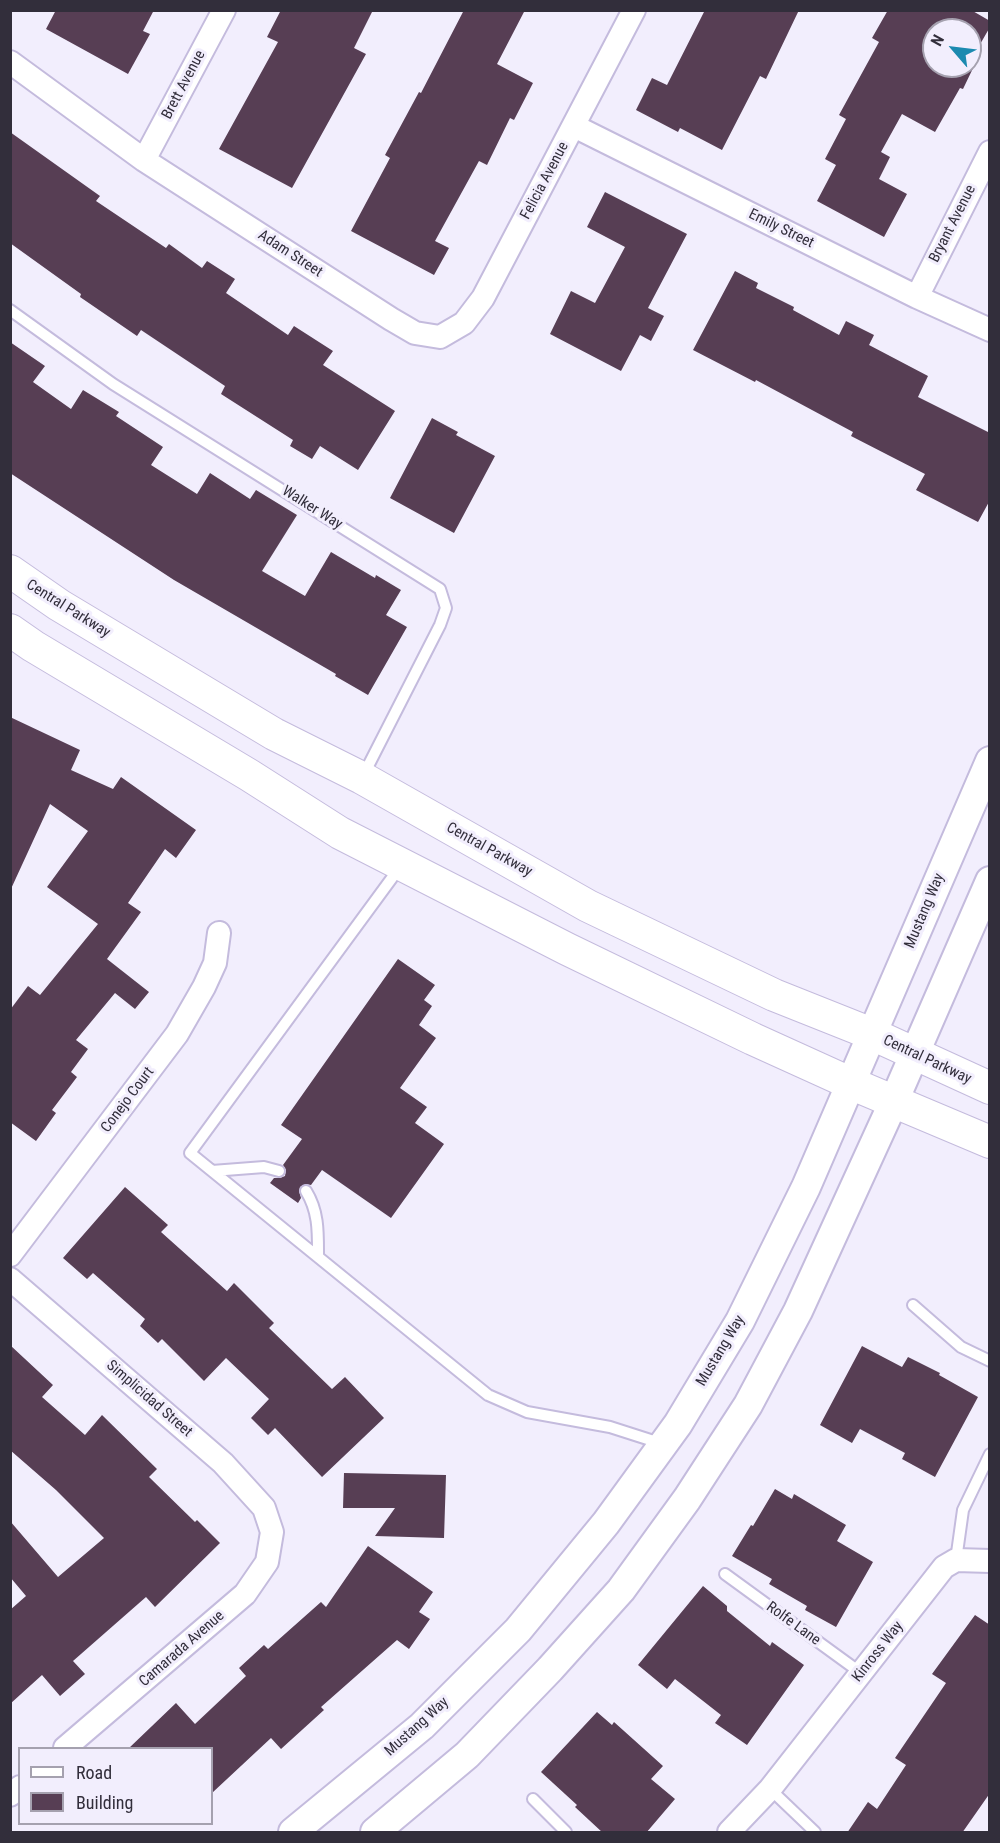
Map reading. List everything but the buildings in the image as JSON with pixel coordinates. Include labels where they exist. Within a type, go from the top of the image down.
[{"type":"main road","name":"Central Parkway","points":[[10,572],[59,605],[274,734],[362,778],[588,906],[774,995],[872,1034],[990,1088]]},
{"type":"main road","points":[[10,630],[340,833],[567,949],[753,1039],[990,1142]]},
{"type":"street","name":"Brett Avenue","points":[[144,160],[224,10]]},
{"type":"street","name":"Felicia Avenue","points":[[440,337],[464,323],[483,298],[634,10]]},
{"type":"street","name":"Adam Street","points":[[10,62],[144,160],[415,333],[440,337]]},
{"type":"street","name":"Emily Street","points":[[574,126],[917,297],[990,330]]},
{"type":"street","name":"Bryant Avenue","points":[[917,297],[990,152]]},
{"type":"street","name":"Mustang Way","points":[[303,1828],[422,1726],[518,1630],[606,1523],[678,1424],[740,1321],[806,1187],[990,761]]},
{"type":"street","points":[[375,1833],[466,1755],[550,1669],[621,1590],[687,1499],[748,1405],[798,1311],[894,1101],[990,881]]},
{"type":"street","name":"Conejo Court","points":[[10,1255],[177,1034],[215,963],[219,933]]},
{"type":"street","name":"Simplicidad Street","points":[[10,1279],[223,1463],[264,1508],[272,1532]]},
{"type":"street","name":"Camarada Avenue","points":[[67,1747],[245,1594],[267,1562],[272,1532]]},
{"type":"street","points":[[956,1560],[990,1561]]},
{"type":"street","name":"Kinross Way","points":[[729,1833],[770,1789],[944,1567],[956,1560]]},
{"type":"lane","name":"Walker Way","points":[[10,309],[113,384],[440,589],[446,608],[440,625],[362,778]]},
{"type":"lane","points":[[402,864],[190,1153],[488,1395],[527,1412],[610,1427],[663,1444]]},
{"type":"lane","points":[[212,1171],[264,1167],[279,1171]]},
{"type":"lane","points":[[306,1191],[313,1203],[318,1224],[318,1257]]},
{"type":"lane","points":[[913,1305],[961,1347],[990,1361]]},
{"type":"lane","points":[[956,1560],[963,1510],[990,1454]]},
{"type":"lane","name":"Rolfe Lane","points":[[725,1574],[861,1673]]},
{"type":"lane","points":[[770,1789],[815,1833]]},
{"type":"lane","points":[[533,1799],[566,1833]]}]
